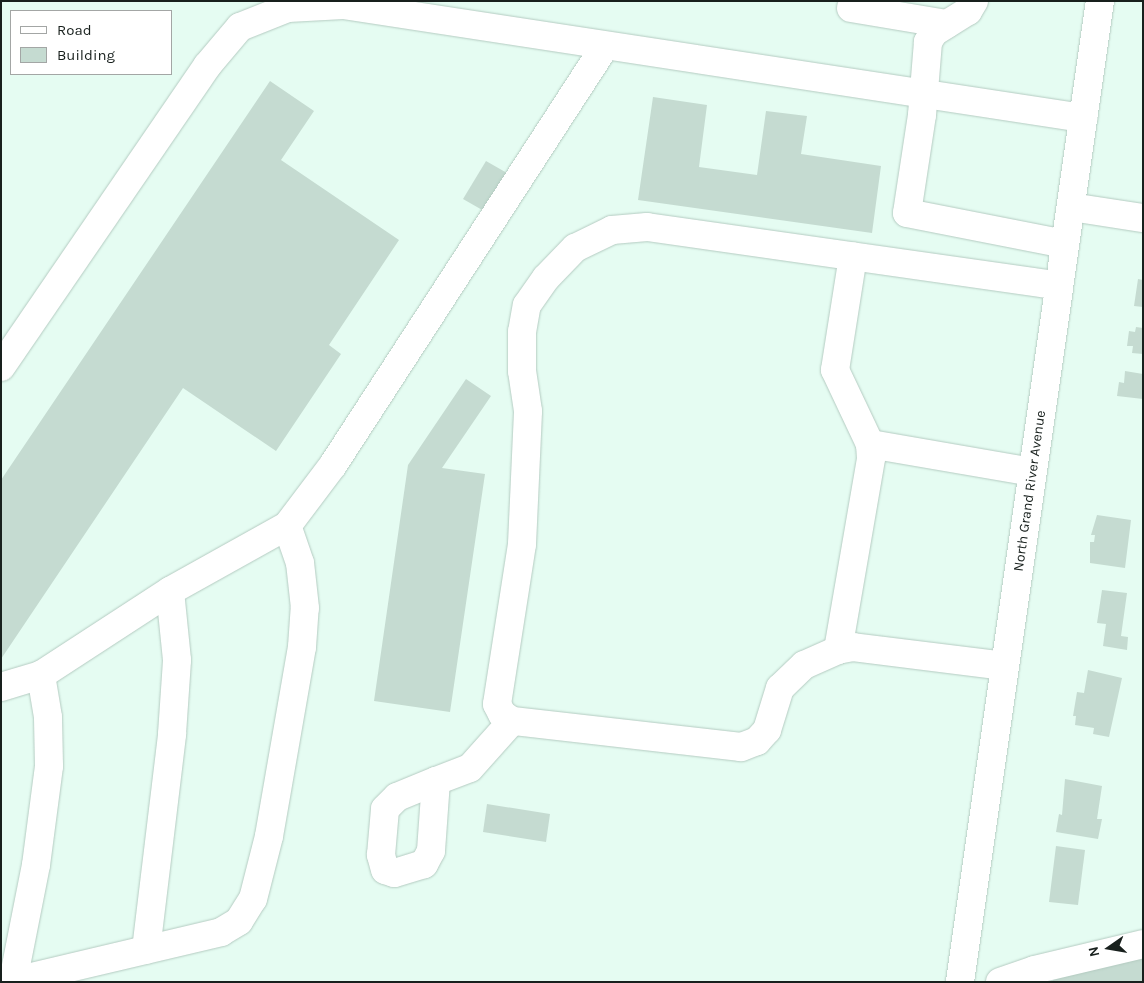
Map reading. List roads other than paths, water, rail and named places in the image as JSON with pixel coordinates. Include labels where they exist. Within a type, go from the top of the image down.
[{"type":"main road","points":[[974,1],[968,11],[934,32],[928,42],[924,94],[907,213],[1065,244]]},
{"type":"main road","name":"North Grand River Avenue","points":[[968,981],[1005,666],[1100,1]]},
{"type":"main road","points":[[1,367],[207,66],[240,27],[288,8],[343,5],[604,47],[1083,118]]},
{"type":"main road","points":[[851,8],[947,24]]},
{"type":"main road","points":[[1,687],[41,675],[170,591],[287,526],[333,465],[604,47]]},
{"type":"main road","points":[[1071,207],[1143,218]]},
{"type":"main road","points":[[1005,666],[853,647],[838,650],[804,665],[780,688],[767,730],[757,741],[741,747],[512,721],[502,714],[497,704],[522,544],[528,411],[522,371],[522,332],[527,305],[546,278],[582,245],[612,230],[646,227],[1059,286]]},
{"type":"main road","points":[[838,650],[871,458],[870,444],[835,370],[853,256]]},
{"type":"main road","points":[[870,444],[1032,472]]},
{"type":"main road","points":[[41,675],[48,717],[49,766],[36,865],[11,981],[221,932],[239,921],[253,899],[269,836],[302,647],[305,608],[300,563],[287,526]]},
{"type":"main road","points":[[146,950],[173,724],[177,660],[170,591]]},
{"type":"main road","points":[[436,781],[470,768],[512,721]]},
{"type":"main road","points":[[1000,982],[1034,970],[1143,944]]}]
